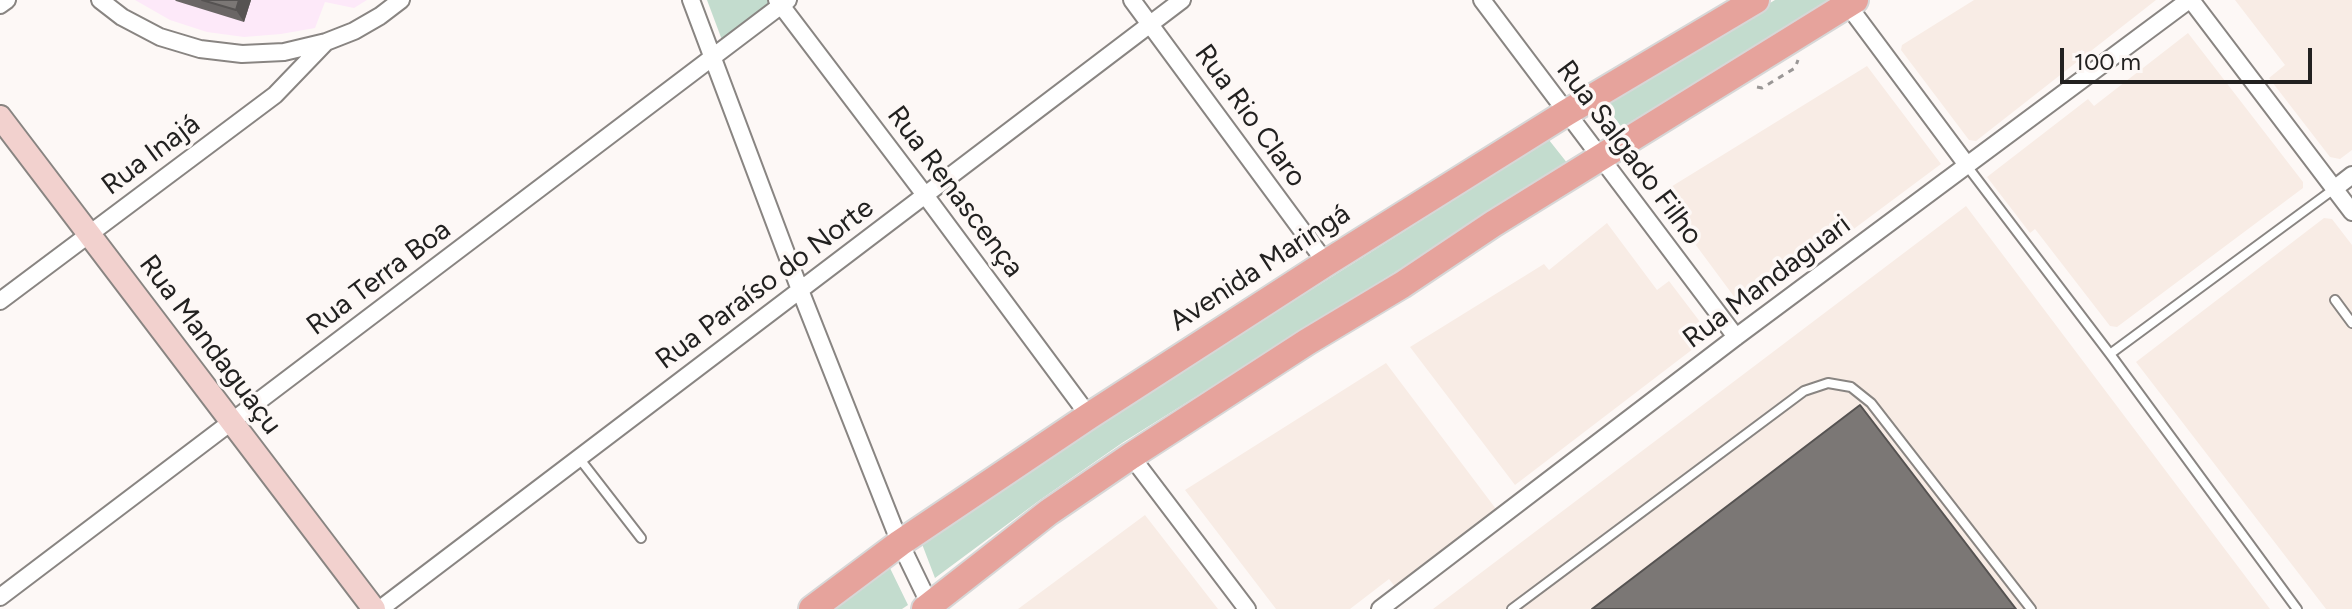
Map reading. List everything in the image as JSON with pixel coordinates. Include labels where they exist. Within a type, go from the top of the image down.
[{"type":"main road","name":"Avenida Maringá","points":[[812,609],[900,543],[1326,263],[1566,113],[1756,0]]},
{"type":"main road","points":[[927,607],[1049,512],[1131,456],[1493,224],[1851,2]]},
{"type":"street","points":[[0,5],[7,0]]},
{"type":"street","points":[[100,0],[122,17],[160,37],[200,49],[242,54],[284,52],[326,42],[354,31],[401,0]]},
{"type":"street","points":[[691,0],[800,290],[927,607]]},
{"type":"street","name":"Rua Rio Claro","points":[[1132,0],[1326,263]]},
{"type":"street","name":"Rua Paraíso do Norte","points":[[380,609],[1182,0]]},
{"type":"street","name":"Rua Salgado Filho","points":[[1482,0],[1736,337]]},
{"type":"street","points":[[2190,0],[2352,212]]},
{"type":"street","name":"Rua Mandaguari","points":[[1380,609],[1736,337],[2190,0]]},
{"type":"street","name":"Rua Terra Boa","points":[[0,597],[713,58],[782,2]]},
{"type":"street","name":"Rua Renascença","points":[[782,2],[1089,416]]},
{"type":"street","points":[[1851,2],[1967,165]]},
{"type":"street","name":"Rua Inajá","points":[[0,301],[275,95],[326,42]]},
{"type":"street","name":"Rua Mandaguaçu","points":[[0,117],[374,609]]},
{"type":"street","points":[[2334,189],[2352,175]]},
{"type":"street","points":[[1131,456],[1247,609]]},
{"type":"lane","points":[[1967,165],[2297,609]]},
{"type":"lane","points":[[2110,354],[2334,189]]},
{"type":"lane","points":[[2335,300],[2352,323]]},
{"type":"lane","points":[[1512,609],[1804,391],[1828,383],[1851,387],[1871,403],[2031,609]]},
{"type":"lane","points":[[579,458],[641,538]]},
{"type":"path","points":[[1747,85],[1762,88],[1795,68],[1803,51]]},
{"type":"shaded area","points":[[135,0],[367,0],[354,8],[325,2],[315,28],[244,37],[207,32],[170,20]]},
{"type":"shaded area","points":[[1974,0],[2156,0],[1976,141],[1969,140],[1901,50],[1902,45]]},
{"type":"shaded area","points":[[2235,0],[2352,0],[2352,150],[2340,159],[2330,157],[2269,78],[2285,65]]},
{"type":"shaded area","points":[[2188,33],[2303,182],[2303,188],[2117,327],[2110,326],[2035,229],[2030,233],[1987,177],[2088,99],[2094,106]]},
{"type":"shaded area","points":[[1867,66],[1941,164],[1749,307],[1741,306],[1661,198],[1661,193]]},
{"type":"shaded area","points":[[1966,206],[2270,609],[1433,609]]},
{"type":"shaded area","points":[[2324,218],[2332,219],[2352,245],[2352,609],[2326,609],[2136,362]]},
{"type":"shaded area","points":[[1607,223],[1657,290],[1669,281],[1707,331],[1706,339],[1515,485],[1410,347],[1544,264],[1549,270]]},
{"type":"shaded area","points":[[1386,363],[1496,509],[1396,588],[1389,579],[1350,609],[1276,609],[1185,490]]},
{"type":"shaded area","points":[[1145,515],[1218,609],[1018,609]]},
{"type":"green space","points":[[707,0],[774,0],[775,1],[722,40]]},
{"type":"green space","points":[[1775,0],[1839,0],[1625,132],[1603,102]]},
{"type":"green space","points":[[1549,140],[1568,164],[1122,443],[935,578],[922,544],[1109,417]]},
{"type":"green space","points":[[888,564],[908,605],[902,609],[828,609]]},
{"type":"building","points":[[202,0],[239,0],[236,10]]},
{"type":"building","points":[[1860,405],[2016,609],[1592,609]]}]
